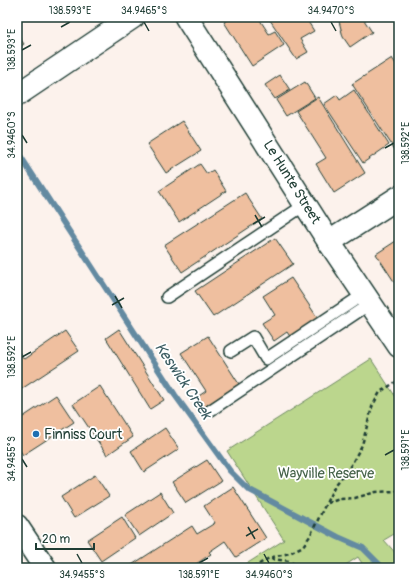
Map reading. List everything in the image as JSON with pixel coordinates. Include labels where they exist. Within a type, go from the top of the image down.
[{"type":"street","points":[[17,95],[134,17]]},
{"type":"street","name":"Le Hunte Street","points":[[186,17],[329,242],[399,346]]},
{"type":"street","points":[[329,242],[399,197]]},
{"type":"street","points":[[17,526],[45,568]]},
{"type":"lane","points":[[167,297],[306,204]]},
{"type":"lane","points":[[231,351],[253,337],[266,358],[368,299]]},
{"type":"lane","points":[[211,410],[368,299]]},
{"type":"path","points":[[253,568],[269,558],[290,553],[303,546],[324,510],[334,487],[352,464],[362,445],[372,407],[380,392],[399,380]]},
{"type":"path","points":[[327,503],[340,499],[355,498],[376,492],[395,491],[399,489]]},
{"type":"path","points":[[269,558],[289,561],[294,564]]},
{"type":"green space","name":"Wayville Reserve","points":[[371,359],[399,402],[399,531],[384,540],[399,557],[399,568],[365,568],[358,557],[341,568],[240,568],[284,540],[227,451]]},
{"type":"building","points":[[232,17],[258,17],[269,34],[275,31],[284,45],[252,66],[224,22]]},
{"type":"building","points":[[268,17],[305,17],[314,31],[300,39],[308,52],[296,59]]},
{"type":"building","points":[[338,17],[362,17],[372,32],[350,47],[343,37]]},
{"type":"building","points":[[17,34],[24,44],[17,49]]},
{"type":"building","points":[[392,58],[399,69],[399,147],[395,150],[352,84]]},
{"type":"building","points":[[280,75],[290,90],[275,99],[265,85]]},
{"type":"building","points":[[305,82],[315,98],[286,116],[276,100]]},
{"type":"building","points":[[354,90],[389,145],[363,163],[324,104],[337,95],[340,100]]},
{"type":"building","points":[[318,97],[365,173],[334,193],[316,164],[326,158],[296,111]]},
{"type":"building","points":[[182,121],[201,151],[166,173],[147,144]]},
{"type":"building","points":[[200,164],[207,174],[213,170],[226,191],[179,222],[159,191]]},
{"type":"building","points":[[245,193],[262,219],[182,272],[164,245]]},
{"type":"building","points":[[275,238],[293,264],[213,317],[195,291]]},
{"type":"building","points":[[399,239],[399,289],[376,254]]},
{"type":"building","points":[[291,278],[319,320],[291,338],[287,332],[274,341],[262,323],[275,315],[263,296]]},
{"type":"building","points":[[119,329],[164,400],[150,409],[106,338]]},
{"type":"building","points":[[65,331],[79,351],[17,392],[17,349],[24,359]]},
{"type":"building","points":[[208,336],[239,384],[203,408],[196,398],[206,391],[181,353]]},
{"type":"building","points":[[100,386],[133,437],[107,455],[73,404]]},
{"type":"building","name":"Finniss Court","points":[[56,395],[74,422],[23,455],[17,446],[17,421]]},
{"type":"building","points":[[165,428],[179,449],[144,472],[131,451]]},
{"type":"building","points":[[207,460],[221,481],[186,503],[172,482]]},
{"type":"building","points":[[95,475],[109,496],[74,518],[61,497]]},
{"type":"building","points":[[233,487],[266,538],[236,557],[225,541],[209,552],[211,554],[190,568],[127,568],[192,526],[197,534],[215,523],[204,506]]},
{"type":"building","points":[[160,492],[173,513],[139,536],[125,515]]},
{"type":"building","points":[[122,517],[135,538],[101,561],[87,540]]},
{"type":"waterway","name":"Keswick Creek","points":[[17,151],[175,395],[230,471],[248,489],[338,537],[363,548],[383,568]]},
{"type":"place","name":"Finniss Court","points":[[36,434]]}]
